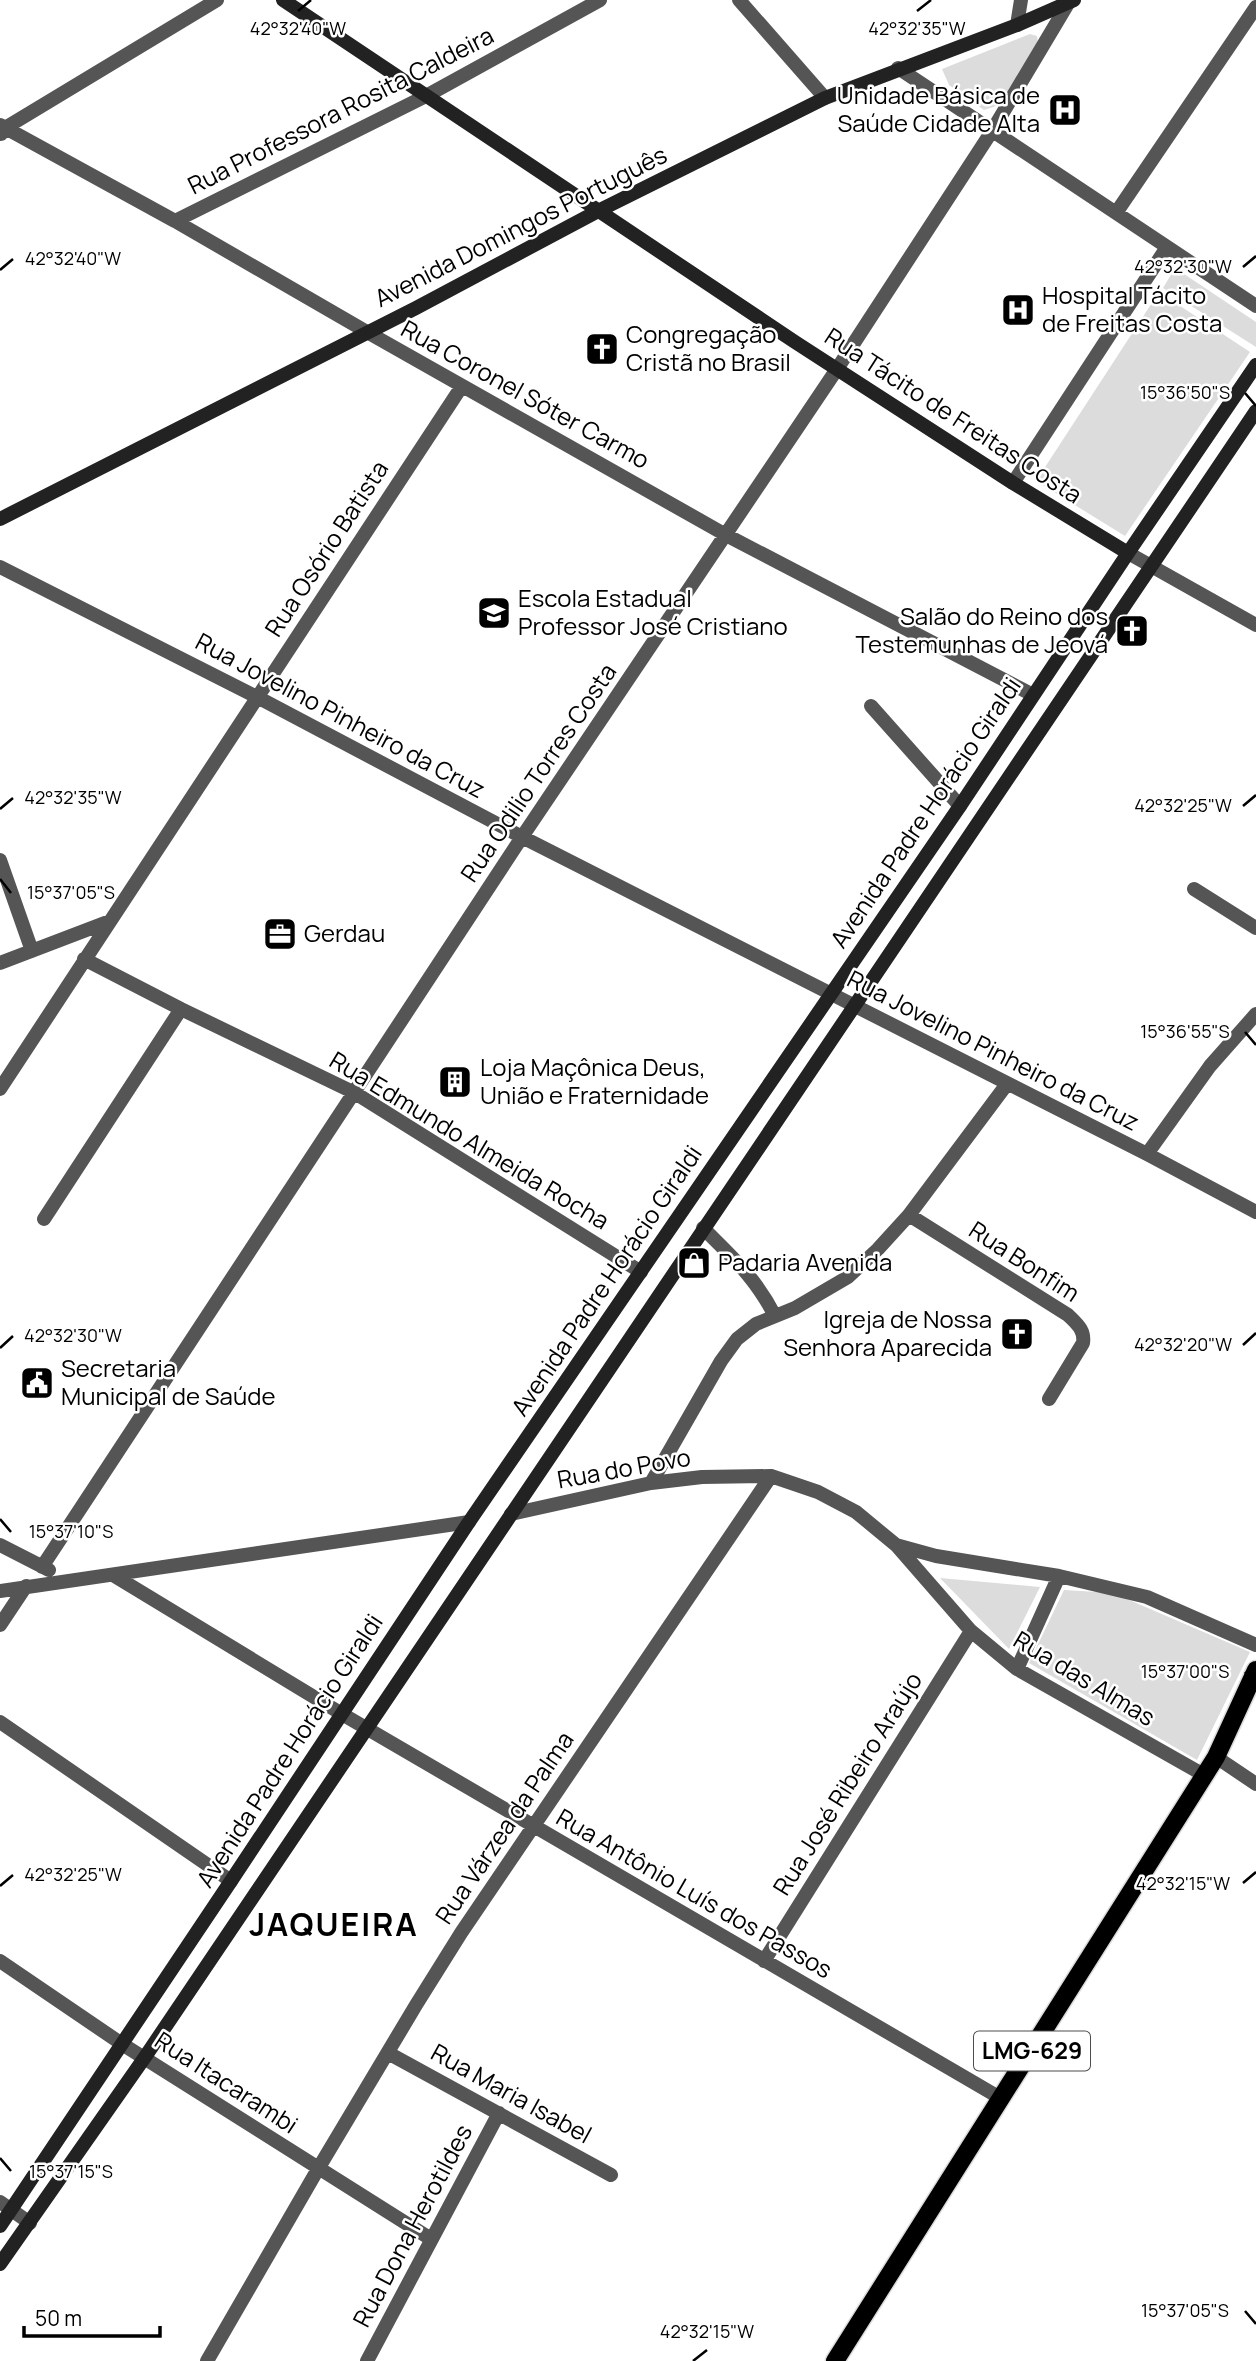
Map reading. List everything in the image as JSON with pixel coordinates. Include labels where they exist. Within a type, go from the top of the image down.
[{"type":"main road","name":"LMG-629","points":[[835,2361],[1216,1757],[1256,1670]]},
{"type":"main road","name":"LMG-629","points":[[1225,1739],[1256,1697]]},
{"type":"street","points":[[2,129],[217,0]]},
{"type":"street","name":"Rua Tácito de Freitas Costa","points":[[283,0],[1013,483],[1150,567],[1256,625]]},
{"type":"street","name":"Rua Professora Rosita Caldeira","points":[[175,221],[426,96],[600,0]]},
{"type":"street","points":[[739,0],[825,98]]},
{"type":"street","points":[[1017,24],[1021,0]]},
{"type":"street","name":"Avenida Domingos Português","points":[[0,519],[600,210],[825,98],[1072,1]]},
{"type":"street","name":"Rua Odilio Torres Costa","points":[[42,1567],[522,837],[837,369],[992,131],[1072,1]]},
{"type":"street","points":[[1116,213],[1256,7]]},
{"type":"street","points":[[898,68],[1256,306]]},
{"type":"street","name":"Rua Coronel Sóter Carmo","points":[[2,129],[175,221],[726,535],[1033,695]]},
{"type":"street","points":[[1013,483],[1167,247]]},
{"type":"street","name":"Avenida Padre Horácio Giraldi","points":[[0,2226],[5,2206],[122,2044],[469,1522],[960,806],[1256,365]]},
{"type":"street","name":"Rua Osório Batista","points":[[0,1089],[462,386]]},
{"type":"street","name":"Avenida Padre Horácio Giraldi","points":[[0,2263],[145,2057],[1256,411]]},
{"type":"street","name":"Rua Jovelino Pinheiro da Cruz","points":[[0,567],[1256,1212]]},
{"type":"street","points":[[871,706],[960,806]]},
{"type":"street","points":[[0,860],[32,951]]},
{"type":"street","points":[[1194,889],[1256,928]]},
{"type":"street","points":[[0,962],[111,921]]},
{"type":"street","name":"Rua Edmundo Almeida Rocha","points":[[84,959],[355,1093],[641,1272]]},
{"type":"street","points":[[44,1219],[181,1009]]},
{"type":"street","points":[[1147,1154],[1210,1066],[1256,1014]]},
{"type":"street","points":[[651,1483],[721,1361],[737,1339],[755,1324],[816,1297],[848,1277],[878,1249],[909,1215],[1007,1084]]},
{"type":"street","name":"Rua Bonfim","points":[[909,1215],[1079,1325],[1084,1336],[1083,1343],[1049,1399]]},
{"type":"street","points":[[703,1228],[748,1272],[775,1316]]},
{"type":"street","name":"Rua do Povo","points":[[511,1514],[651,1483],[702,1477],[771,1476],[818,1492],[856,1511],[896,1545],[936,1556],[1059,1576],[1147,1597],[1256,1645]]},
{"type":"street","name":"Rua Várzea da Palma","points":[[207,2361],[318,2169],[461,1933],[771,1476]]},
{"type":"street","points":[[0,1591],[469,1522]]},
{"type":"street","points":[[0,1545],[68,1580]]},
{"type":"street","name":"Rua das Almas","points":[[896,1545],[971,1631],[1017,1669],[1204,1775]]},
{"type":"street","name":"Rua Antônio Luís dos Passos","points":[[113,1575],[342,1714],[1002,2099]]},
{"type":"street","points":[[1017,1669],[1059,1576]]},
{"type":"street","points":[[0,1625],[26,1586]]},
{"type":"street","name":"Rua José Ribeiro Araújo","points":[[764,1961],[971,1631]]},
{"type":"street","points":[[0,1722],[231,1881]]},
{"type":"street","points":[[1216,1757],[1256,1784]]},
{"type":"street","name":"Rua Itacarambi","points":[[0,1961],[122,2044],[431,2239]]},
{"type":"street","name":"Rua Maria Isabel","points":[[388,2053],[611,2175]]},
{"type":"street","name":"Rua Dona Herotildes","points":[[367,2361],[499,2113]]},
{"type":"street","points":[[5,2206],[30,2223]]},
{"type":"shaded area","points":[[1030,34],[1037,36],[1038,44],[999,105],[984,110],[949,85],[942,69]]},
{"type":"shaded area","points":[[1175,268],[1256,322],[1256,347],[1163,288]]},
{"type":"shaded area","points":[[1159,292],[1250,352],[1125,536],[1036,481]]},
{"type":"shaded area","points":[[940,1578],[1040,1587],[1009,1649]]},
{"type":"shaded area","points":[[1064,1590],[1113,1593],[1250,1652],[1197,1760],[1029,1663]]},
{"type":"place","name":"Unidade Básica de Saúde Cidade Alta","points":[[1065,110]]},
{"type":"place","name":"Hospital Tácito de Freitas Costa","points":[[1018,310]]},
{"type":"place","name":"Congregação Cristã no Brasil","points":[[602,349]]},
{"type":"place","name":"Escola Estadual Professor José Cristiano","points":[[494,613]]},
{"type":"place","name":"Salão do Reino dos Testemunhas de Jeová","points":[[1132,631]]},
{"type":"place","name":"Gerdau","points":[[280,934]]},
{"type":"place","name":"Loja Maçônica Deus, União e Fraternidade","points":[[455,1082]]},
{"type":"place","name":"Padaria Avenida","points":[[694,1263]]},
{"type":"place","name":"Igreja de Nossa Senhora Aparecida","points":[[1017,1334]]},
{"type":"place","name":"Secretaria Municipal de Saúde","points":[[37,1383]]},
{"type":"district","name":"JAQUEIRA","points":[[334,1925]]}]
